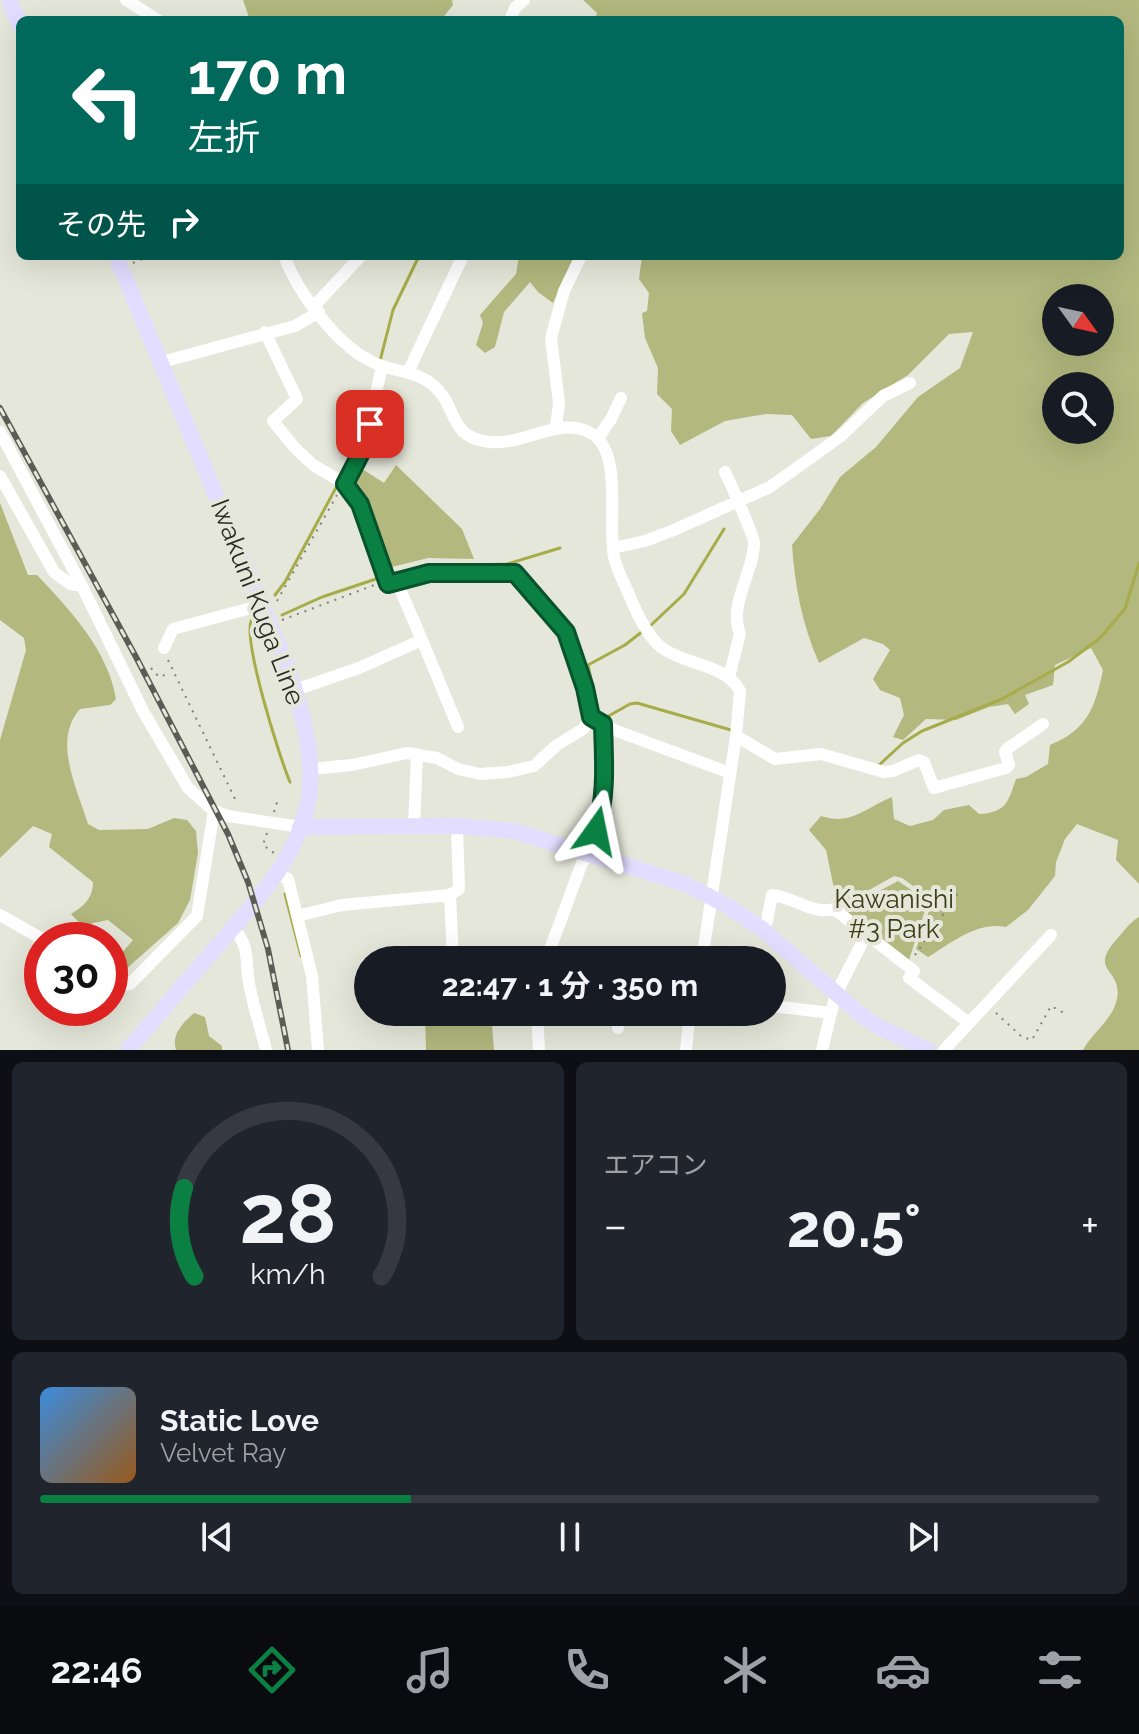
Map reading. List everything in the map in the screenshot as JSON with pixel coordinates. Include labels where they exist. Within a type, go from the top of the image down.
[{"type":"main road","name":"Iwakuni Kuga Line","points":[[118,262],[268,605],[305,727],[311,769],[308,800],[300,827],[280,866],[233,928],[128,1050]]},
{"type":"main road","points":[[300,827],[457,826],[514,831],[683,883],[712,897],[762,929],[836,994],[881,1028],[928,1050]]},
{"type":"street","points":[[126,0],[152,16]]},
{"type":"street","points":[[512,16],[524,0]]},
{"type":"street","points":[[286,260],[298,285],[347,346],[382,366],[408,372],[431,383],[439,391],[456,424],[473,439],[510,442],[564,426],[590,432],[598,438],[608,456],[611,472],[615,560],[646,629],[663,649],[729,677],[740,691],[704,946]]},
{"type":"street","points":[[162,362],[295,326],[316,309],[358,260]]},
{"type":"street","points":[[408,372],[461,260]]},
{"type":"street","points":[[556,427],[559,403],[551,338],[564,291],[579,260]]},
{"type":"street","points":[[265,332],[297,399],[273,421],[313,465],[342,482],[360,504],[391,581],[422,640],[458,727]]},
{"type":"street","points":[[342,482],[365,442],[382,366]]},
{"type":"street","points":[[613,548],[741,510],[841,436],[883,396],[910,383]]},
{"type":"street","points":[[598,438],[621,398]]},
{"type":"street","points":[[0,432],[82,586],[143,711],[188,788],[214,811],[300,827]]},
{"type":"street","points":[[725,472],[755,539],[735,625],[740,634],[729,677]]},
{"type":"street","points":[[0,476],[54,572],[70,584],[82,586]]},
{"type":"street","points":[[391,581],[429,573],[515,573],[566,632],[597,721],[605,771],[603,809],[590,853],[582,863],[551,946]]},
{"type":"street","points":[[164,648],[173,629],[268,605]]},
{"type":"street","points":[[295,690],[359,668],[422,640]]},
{"type":"street","points":[[311,769],[352,765],[400,753],[437,758],[458,769],[480,774],[508,772],[534,766],[557,745],[597,721]]},
{"type":"street","points":[[597,721],[730,773]]},
{"type":"street","points":[[736,736],[770,756],[784,760],[821,754],[884,772],[919,760],[924,762],[934,788],[1006,768],[1009,765],[1007,749],[1043,724]]},
{"type":"street","points":[[414,827],[417,754]]},
{"type":"street","points":[[128,984],[197,916],[214,811]]},
{"type":"street","points":[[297,916],[342,905],[450,895],[459,889],[457,826]]},
{"type":"street","points":[[280,866],[288,879],[312,976],[318,1050]]},
{"type":"street","points":[[450,895],[452,946]]},
{"type":"street","points":[[762,929],[767,921],[772,895],[822,912],[834,909],[914,971],[909,978],[968,1022]]},
{"type":"street","points":[[0,915],[24,929]]},
{"type":"street","points":[[233,928],[242,937],[249,966],[248,980],[266,1050]]},
{"type":"street","points":[[822,1050],[836,994],[867,933]]},
{"type":"street","points":[[944,1050],[1051,935]]},
{"type":"street","points":[[786,1008],[831,1013]]},
{"type":"street","points":[[538,1026],[539,1050]]},
{"type":"street","points":[[686,1050],[689,1026]]},
{"type":"path","points":[[268,605],[287,587],[342,482]]},
{"type":"path","points":[[280,622],[391,581]]},
{"type":"path","points":[[164,648],[171,672],[236,801]]},
{"type":"path","points":[[151,668],[159,677],[166,677],[171,672]]},
{"type":"path","points":[[274,813],[278,799]]},
{"type":"path","points":[[270,824],[263,845],[280,866]]},
{"type":"path","points":[[909,967],[958,893]]},
{"type":"path","points":[[986,1004],[1022,1037],[1032,1040],[1051,1006],[1066,1014]]},
{"type":"green space","points":[[243,0],[452,0],[453,5],[444,16],[249,16]]},
{"type":"green space","points":[[583,0],[1139,0],[1139,884],[1116,860],[1118,840],[1077,824],[1065,839],[1056,862],[1055,876],[1028,910],[1006,927],[975,930],[928,957],[916,949],[931,905],[930,898],[902,878],[894,876],[846,903],[837,903],[826,850],[809,830],[821,816],[832,819],[850,817],[892,797],[894,819],[910,826],[933,820],[944,810],[969,805],[979,814],[1000,809],[1008,800],[1016,779],[1026,777],[1048,764],[1050,745],[1081,725],[1097,696],[1103,670],[1091,648],[1055,665],[1053,685],[1025,695],[1029,704],[1015,714],[1008,704],[989,707],[956,720],[926,719],[903,740],[893,737],[904,715],[900,698],[880,690],[873,679],[890,650],[883,644],[864,638],[819,663],[800,605],[792,545],[840,477],[876,447],[918,397],[960,368],[973,332],[949,334],[908,375],[863,403],[831,436],[811,439],[792,415],[766,414],[725,421],[680,445],[671,431],[672,409],[657,394],[658,368],[645,338],[642,313],[647,311],[649,293],[639,279],[641,260],[1124,260],[1124,16],[596,16],[597,13]]},
{"type":"green space","points":[[518,260],[573,260],[553,303],[530,282],[504,312],[495,347],[485,353],[476,345],[483,323],[480,315],[516,274]]},
{"type":"green space","points":[[396,465],[462,529],[474,559],[428,558],[384,569],[351,478],[359,467],[384,483]]},
{"type":"green space","points":[[0,503],[28,575],[37,575],[86,632],[112,681],[116,699],[110,705],[80,709],[68,735],[69,765],[88,824],[99,830],[148,829],[174,818],[187,820],[196,831],[198,853],[190,900],[178,923],[128,967],[128,946],[133,940],[128,936],[128,922],[78,922],[71,914],[87,901],[93,882],[49,847],[52,834],[33,826],[0,858],[0,740],[26,650],[24,638],[0,620]]},
{"type":"green space","name":"Kawanishi #3 Park","points":[[898,881],[928,901],[909,960],[842,911]]},
{"type":"green space","points":[[1139,917],[1139,1050],[1083,1050],[1111,1013],[1117,999],[1115,981],[1105,958],[1117,939]]},
{"type":"green space","points":[[194,1013],[205,1017],[209,1036],[222,1046],[222,1050],[176,1050],[177,1034]]},
{"type":"green space","points":[[425,1026],[492,1026],[494,1050],[426,1050]]},
{"type":"waterway","points":[[380,361],[393,310],[417,260]]},
{"type":"waterway","points":[[275,595],[338,484]]},
{"type":"waterway","points":[[649,627],[684,594],[724,529]]},
{"type":"waterway","points":[[395,573],[424,567],[507,564],[560,548]]},
{"type":"waterway","points":[[879,765],[922,731],[1002,699],[1068,662],[1100,638],[1125,609],[1139,563]]},
{"type":"waterway","points":[[282,615],[322,597],[379,578]]},
{"type":"waterway","points":[[252,619],[250,630],[257,672],[290,782]]},
{"type":"waterway","points":[[598,710],[588,665],[625,645],[643,631]]},
{"type":"waterway","points":[[605,718],[637,703],[731,730]]},
{"type":"waterway","points":[[285,894],[301,956]]},
{"type":"railway","points":[[0,408],[136,657],[228,834],[248,882],[268,949],[288,1050]]},
{"type":"route","points":[[370,424],[363,449],[345,484],[360,504],[388,584],[429,573],[515,573],[566,632],[585,688],[591,717],[603,724],[605,787],[603,809],[596,831]]}]
